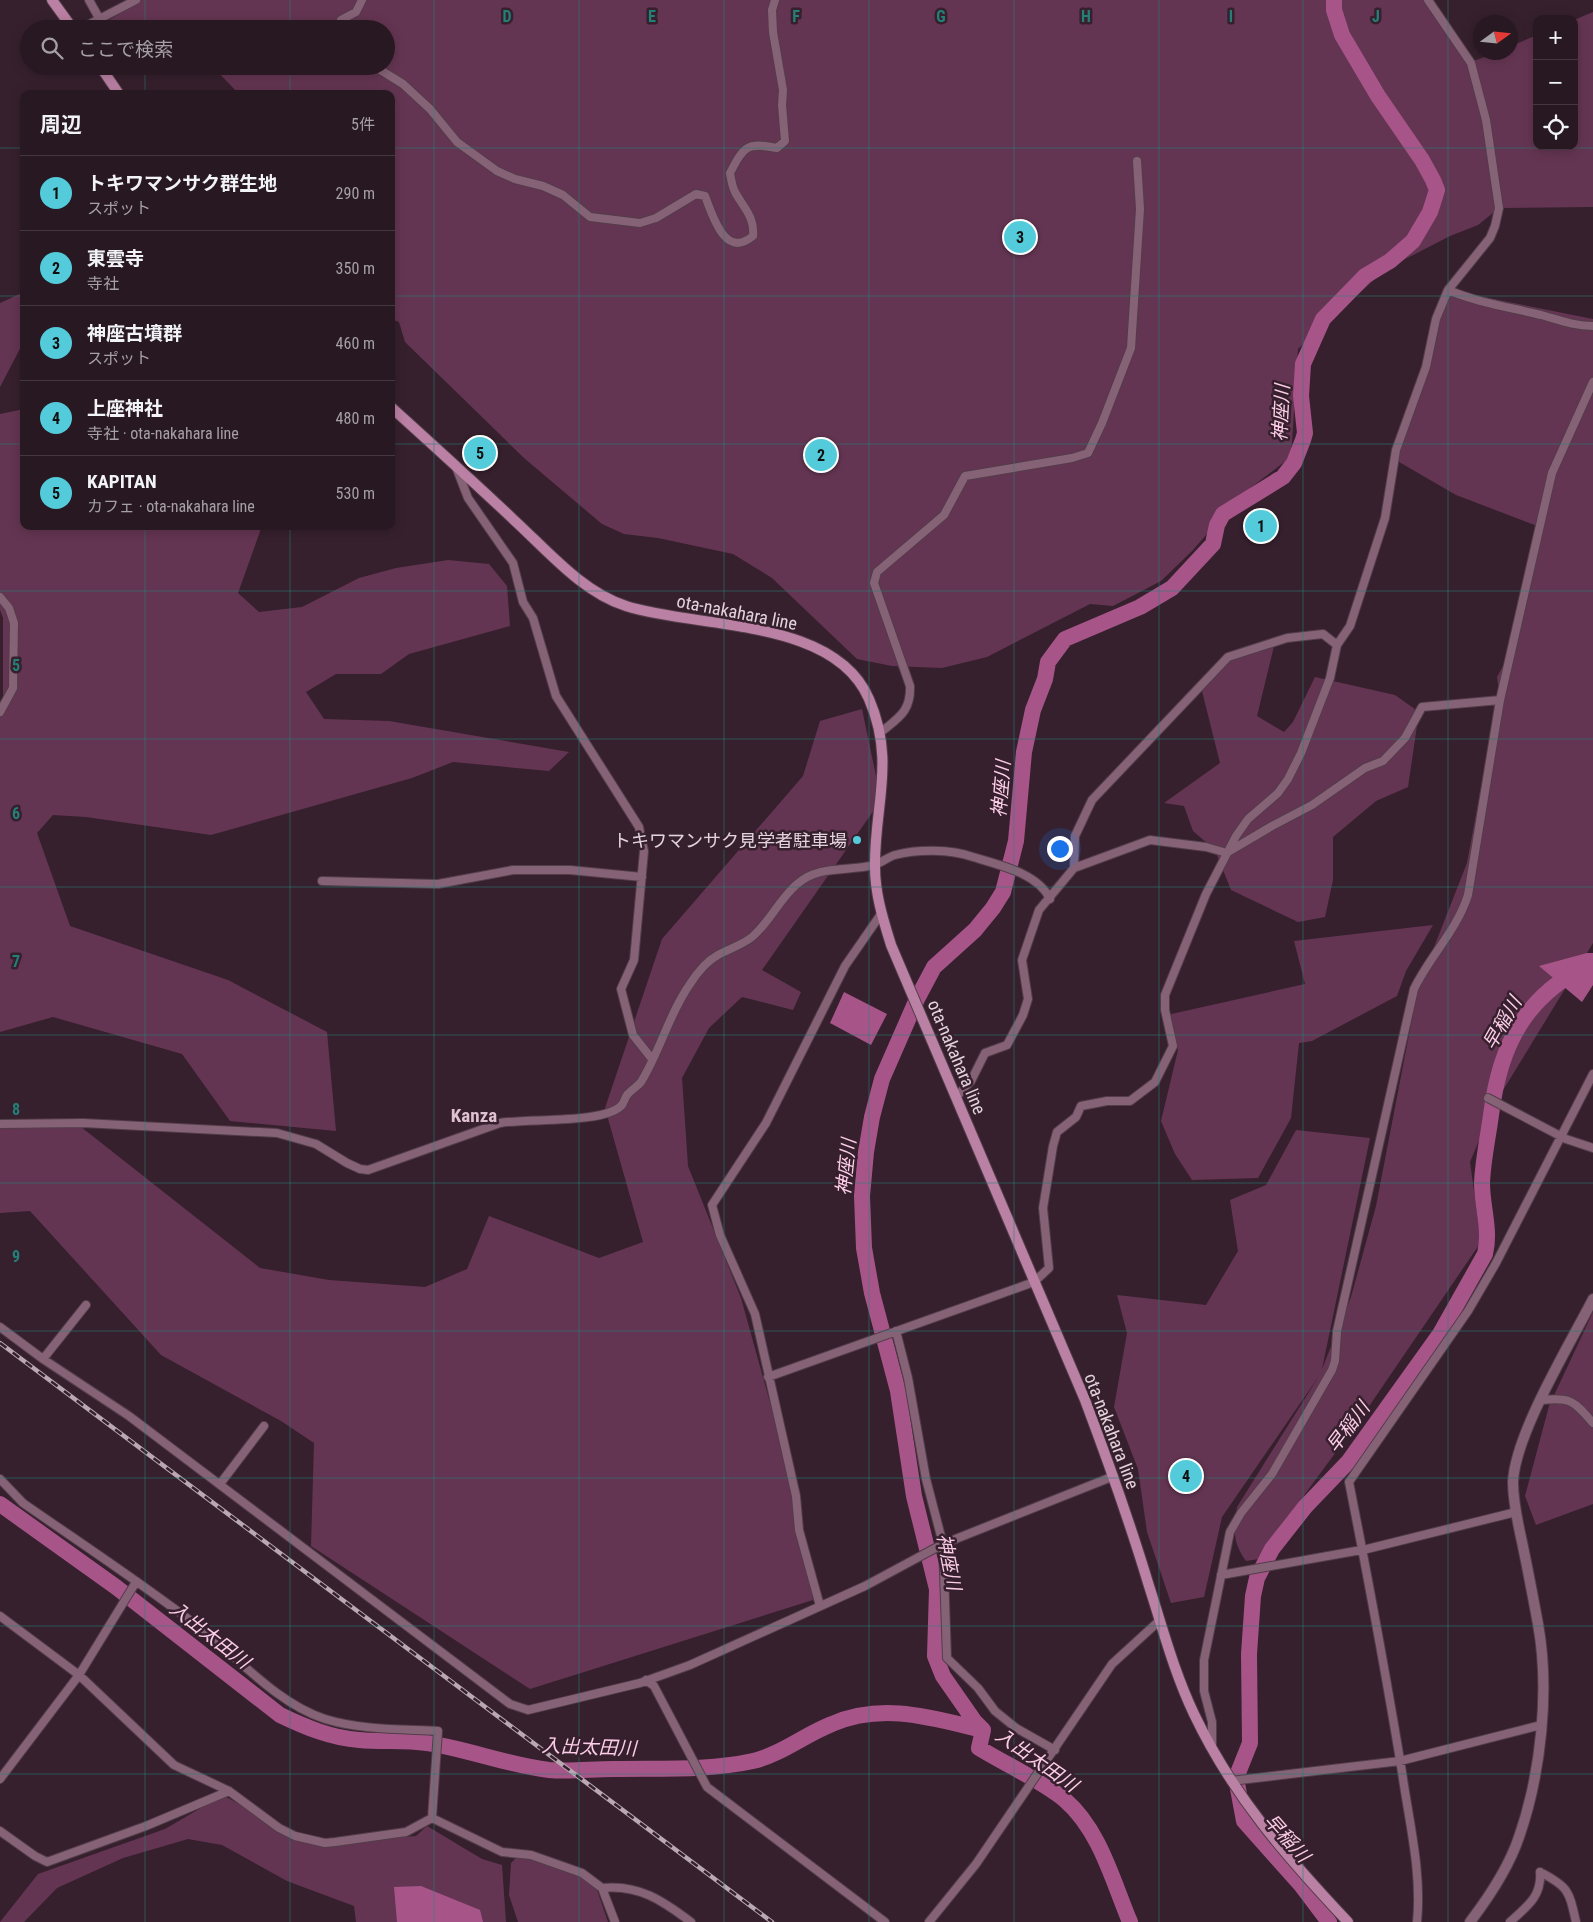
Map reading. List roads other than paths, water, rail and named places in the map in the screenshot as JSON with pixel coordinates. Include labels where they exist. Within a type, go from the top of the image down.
[{"type":"main road","points":[[52,0],[66,20]]},
{"type":"main road","points":[[106,75],[116,90]]},
{"type":"main road","name":"ota-nakahara line","points":[[395,411],[574,574],[602,596],[646,612],[769,632],[806,643],[838,660],[857,679],[868,697],[880,733],[884,768],[875,865],[881,914],[891,945],[1084,1400],[1114,1476],[1178,1678],[1212,1748],[1254,1816],[1291,1861],[1348,1922]]},
{"type":"street","points":[[89,0],[99,18]]},
{"type":"street","points":[[96,20],[136,0]]},
{"type":"street","points":[[341,20],[356,12],[362,0]]},
{"type":"street","points":[[388,75],[403,84],[430,109],[457,142],[497,171],[515,179],[543,186],[563,195],[590,217],[640,223],[656,218],[696,194],[705,196],[720,232],[727,239],[736,243],[746,241],[753,236],[754,228],[751,217],[735,191],[730,173],[740,153],[748,146],[758,144],[777,148],[785,141],[782,105],[783,90],[773,32],[772,10],[775,0]]},
{"type":"street","points":[[768,1377],[1034,1282],[1049,1268],[1043,1208],[1045,1187],[1057,1132],[1076,1117],[1081,1106],[1107,1101],[1130,1100],[1155,1082],[1173,1046],[1165,995],[1169,981],[1186,946],[1206,894],[1227,853],[1248,819],[1278,793],[1297,762],[1330,678],[1337,645],[1350,626],[1384,518],[1396,450],[1426,367],[1436,318],[1448,290],[1490,238],[1495,226],[1499,208],[1486,120],[1474,71],[1471,63],[1428,0]]},
{"type":"street","points":[[880,733],[906,711],[911,699],[910,686],[874,584],[877,572],[944,515],[965,476],[1072,458],[1088,453],[1102,424],[1131,348],[1140,209],[1138,161]]},
{"type":"street","points":[[1448,290],[1485,304],[1542,315],[1562,323],[1593,326]]},
{"type":"street","points":[[1212,1748],[1212,1722],[1204,1691],[1204,1660],[1230,1532],[1241,1513],[1272,1474],[1286,1452],[1335,1361],[1338,1331],[1414,989],[1421,974],[1463,913],[1468,895],[1500,700],[1552,473],[1593,382]]},
{"type":"street","points":[[456,467],[468,498],[513,563],[523,602],[534,618],[556,696],[636,819],[644,851],[642,877],[634,960],[621,989],[633,1035],[652,1059]]},
{"type":"street","points":[[0,597],[9,608],[14,624],[13,688],[0,712]]},
{"type":"street","points":[[1074,868],[1075,836],[1092,800],[1228,657],[1287,638],[1323,634],[1337,645]]},
{"type":"street","points":[[956,1097],[971,1081],[986,1053],[1008,1045],[1023,1015],[1028,999],[1022,960],[1039,910],[1074,868],[1150,840],[1206,847],[1227,853],[1312,805],[1365,768],[1382,761],[1405,738],[1422,707],[1500,700]]},
{"type":"street","points":[[0,1124],[83,1123],[277,1133],[316,1144],[346,1163],[368,1170],[500,1123],[519,1120],[588,1118],[611,1111],[622,1105],[627,1095],[640,1083],[665,1028],[689,984],[704,966],[717,955],[752,936],[796,885],[812,874],[824,870],[875,865],[894,855],[927,851],[965,854],[1034,880],[1046,890],[1050,899]]},
{"type":"street","points":[[322,882],[438,884],[512,870],[570,870],[642,877]]},
{"type":"street","points":[[820,1606],[799,1530],[796,1496],[755,1314],[720,1235],[712,1205],[766,1123],[845,966],[881,914]]},
{"type":"street","points":[[1417,1922],[1419,1881],[1400,1761],[1349,1482],[1468,1311],[1496,1264],[1593,1074]]},
{"type":"street","points":[[1488,1098],[1561,1135],[1593,1148]]},
{"type":"street","points":[[1470,1922],[1487,1900],[1519,1838],[1539,1750],[1545,1672],[1539,1627],[1516,1512],[1513,1482],[1516,1466],[1534,1416],[1593,1299]]},
{"type":"street","points":[[42,1359],[86,1305]]},
{"type":"street","points":[[0,1327],[42,1359],[129,1416],[510,1704],[528,1710],[646,1680],[690,1665],[865,1586],[943,1544],[1114,1476]]},
{"type":"street","points":[[896,1331],[908,1378],[926,1479],[943,1544],[947,1658],[978,1688],[995,1711],[1016,1728],[1055,1750]]},
{"type":"street","points":[[1542,1400],[1562,1398],[1579,1407],[1593,1423]]},
{"type":"street","points":[[220,1484],[264,1426]]},
{"type":"street","points":[[0,1479],[23,1503],[200,1629],[255,1676],[301,1709],[326,1719],[368,1727],[438,1731],[432,1818]]},
{"type":"street","points":[[1220,1574],[1362,1549],[1516,1512]]},
{"type":"street","points":[[0,1779],[79,1675],[136,1582]]},
{"type":"street","points":[[0,1616],[79,1675],[174,1765],[229,1791],[279,1828],[294,1836],[325,1843],[406,1832],[432,1818]]},
{"type":"street","points":[[929,1922],[976,1864],[1112,1664],[1159,1621]]},
{"type":"street","points":[[646,1680],[654,1686],[708,1787],[885,1922]]},
{"type":"street","points":[[1231,1781],[1400,1761],[1541,1725]]},
{"type":"street","points":[[0,1831],[35,1856],[47,1862],[146,1826],[229,1791]]},
{"type":"street","points":[[432,1818],[502,1852],[532,1855],[582,1873],[602,1888],[615,1922]]},
{"type":"street","points":[[1510,1922],[1528,1908],[1538,1891],[1540,1872],[1570,1892],[1576,1922]]},
{"type":"street","points":[[602,1888],[620,1886],[636,1890],[662,1900],[691,1922]]},
{"type":"waterway","name":"神座川","points":[[983,1730],[975,1722],[943,1676],[935,1656],[937,1589],[914,1496],[898,1391],[872,1293],[864,1248],[862,1196],[866,1152],[872,1117],[882,1079],[917,999],[934,967],[975,930],[1003,892],[1016,841],[1024,752],[1033,710],[1045,679],[1048,662],[1065,639],[1140,607],[1172,588],[1213,544],[1217,525],[1223,514],[1283,477],[1294,463],[1305,433],[1301,396],[1303,364],[1323,319],[1365,276],[1390,261],[1413,241],[1430,212],[1437,190],[1433,180],[1422,160],[1378,96],[1342,35],[1334,10],[1334,0]]},
{"type":"waterway","name":"早稲川","points":[[1329,1922],[1301,1885],[1244,1821],[1236,1778],[1250,1743],[1249,1654],[1253,1596],[1257,1578],[1272,1549],[1305,1507],[1349,1461],[1440,1334],[1485,1254],[1487,1227],[1482,1192],[1484,1157],[1495,1089],[1501,1065],[1520,1024],[1534,1006],[1550,990],[1570,975],[1593,962]]},
{"type":"waterway","name":"入出太田川","points":[[0,1504],[116,1587],[280,1715],[309,1728],[338,1737],[359,1740],[427,1743],[533,1768],[565,1771],[683,1768],[719,1766],[753,1761],[774,1754],[832,1724],[851,1717],[870,1714],[908,1714],[983,1730]]},
{"type":"waterway","name":"入出太田川","points":[[983,1730],[979,1748],[1046,1786],[1065,1800],[1088,1826],[1104,1857],[1130,1922]]},
{"type":"railway","points":[[0,1343],[772,1922]]},
{"type":"place","name":"神座古墳群","points":[[1020,237]]},
{"type":"place","name":"KAPITAN","points":[[480,453]]},
{"type":"place","name":"東雲寺","points":[[821,455]]},
{"type":"place","name":"トキワマンサク群生地","points":[[1261,526]]},
{"type":"place","name":"トキワマンサク見学者駐車場","points":[[857,840]]},
{"type":"place","name":"上座神社","points":[[1186,1476]]},
{"type":"district","name":"Kanza","points":[[474,1115]]}]
